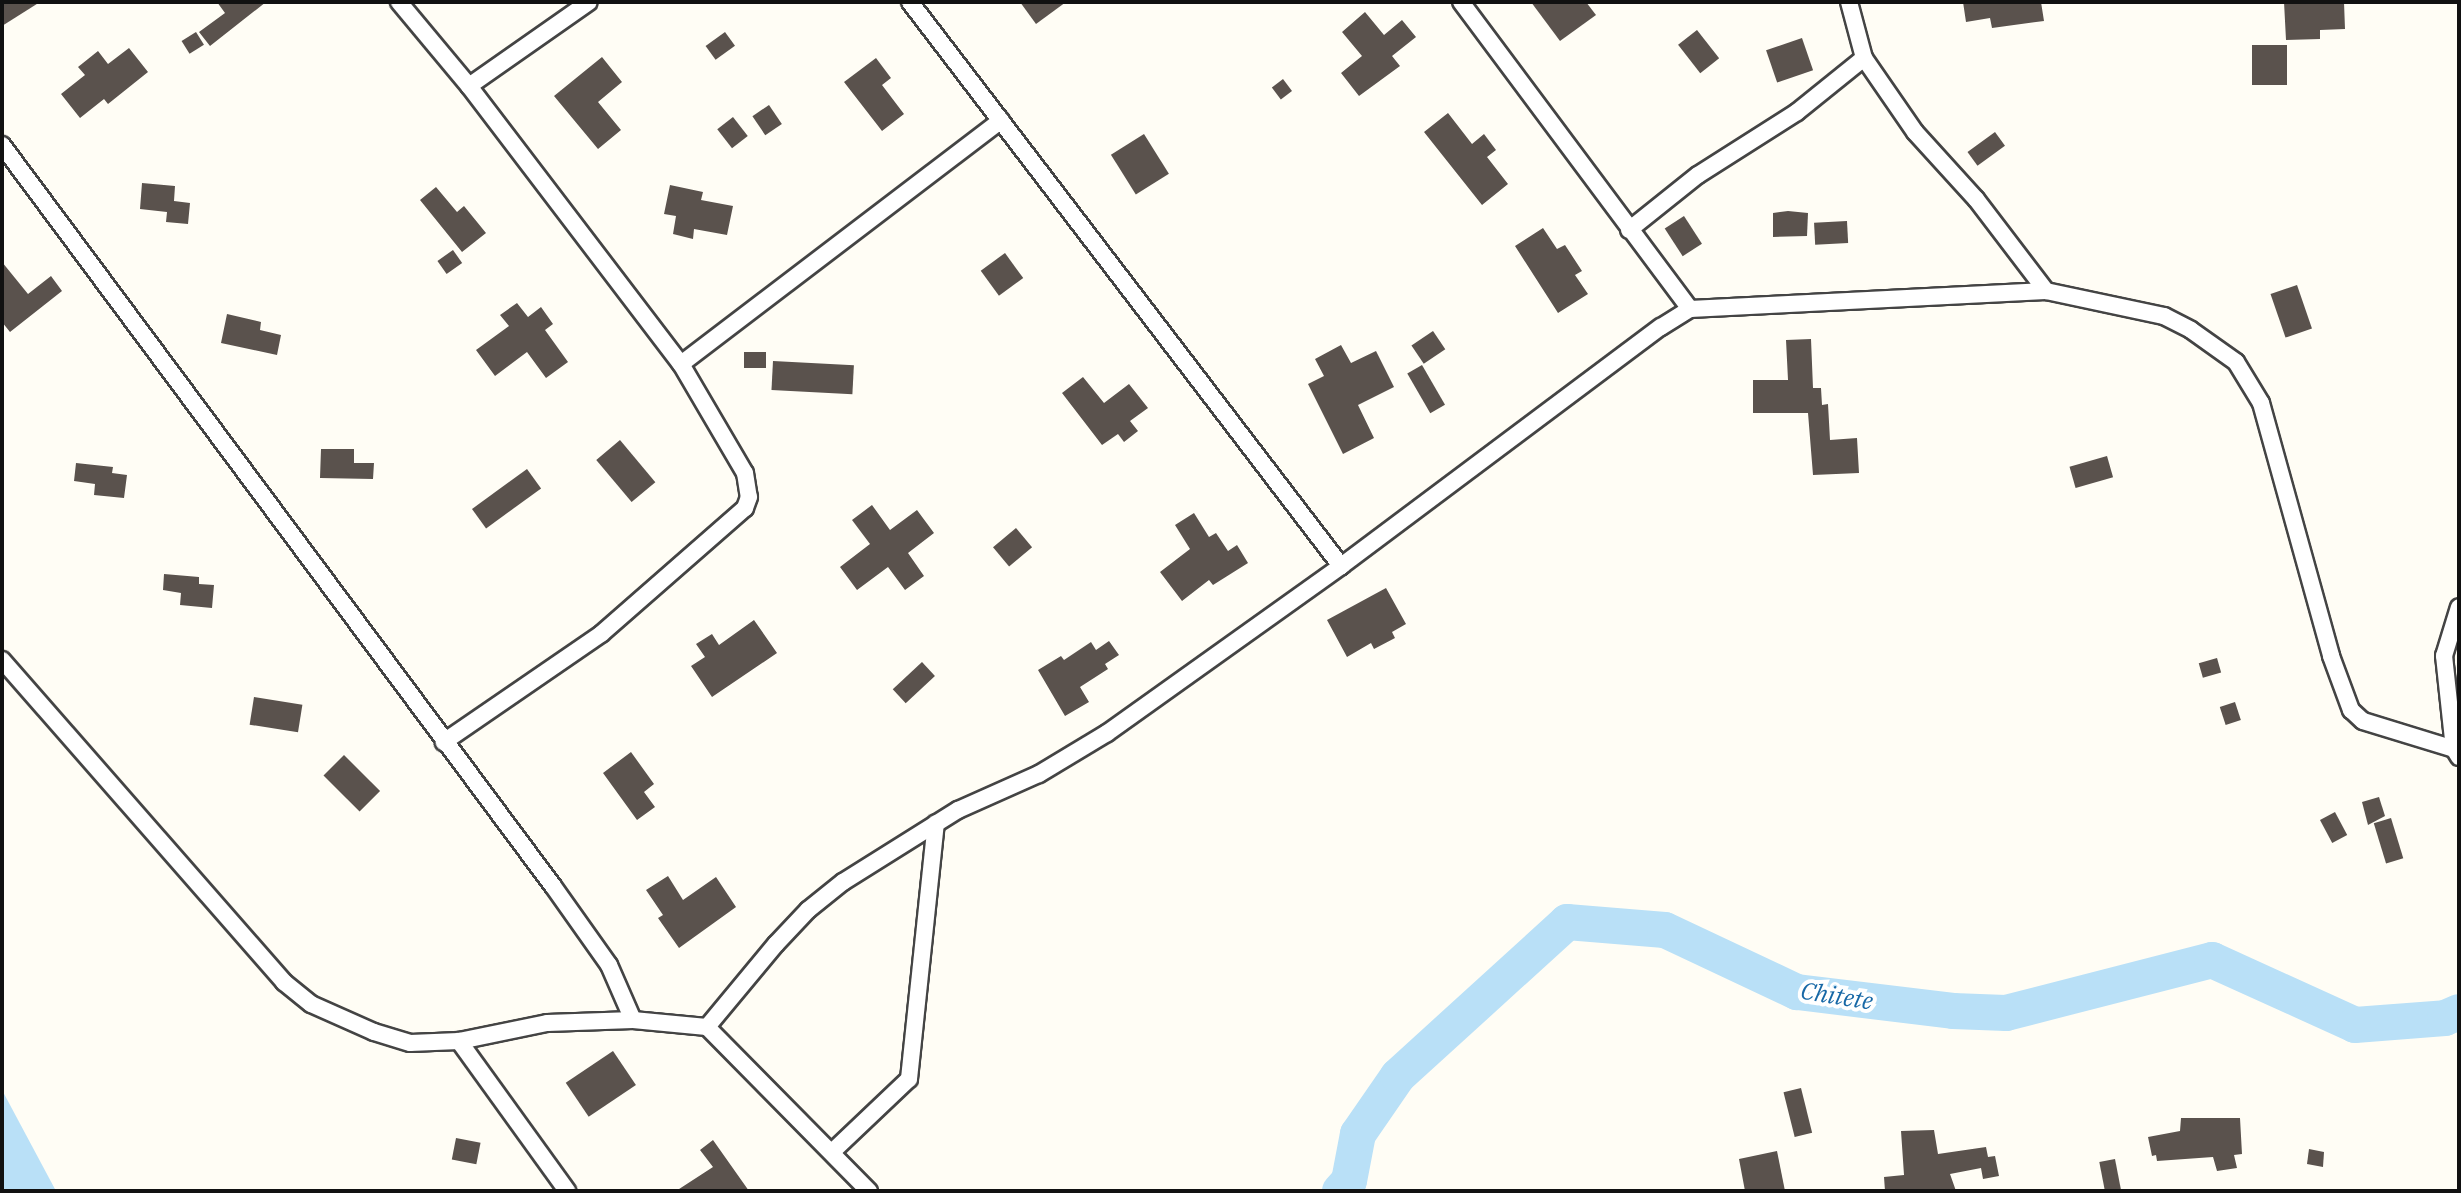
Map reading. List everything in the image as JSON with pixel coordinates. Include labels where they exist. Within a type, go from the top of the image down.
[{"type":"street","points":[[399,2],[469,86],[681,364],[745,473],[749,497],[745,508],[601,634],[444,742]]},
{"type":"street","points":[[469,86],[589,2]]},
{"type":"street","points":[[910,2],[1341,566]]},
{"type":"street","points":[[1461,2],[1690,309]]},
{"type":"street","points":[[1849,2],[1864,58],[1915,132],[1976,199],[2046,291]]},
{"type":"street","points":[[1629,230],[1698,175],[1797,112],[1864,58]]},
{"type":"street","points":[[681,364],[1001,120]]},
{"type":"street","points":[[2,145],[609,965],[633,1020]]},
{"type":"street","points":[[707,1027],[808,910],[843,882],[936,823],[1039,774],[1107,733],[1341,566],[1661,327],[1690,309],[2046,291],[2164,316],[2191,330],[2236,362],[2266,418],[2315,601],[2351,710],[2363,721],[2457,754],[2444,656],[2459,607]]},
{"type":"street","points":[[2,660],[293,990],[311,1004],[374,1032],[410,1043],[459,1041],[547,1023],[633,1020],[707,1027],[869,1191]]},
{"type":"street","points":[[832,1152],[909,1079],[936,823]]},
{"type":"street","points":[[459,1041],[567,1191]]},
{"type":"water","points":[[2,1090],[56,1191],[2,1191]]},
{"type":"building","points":[[2,2],[40,2],[2,26]]},
{"type":"building","points":[[217,2],[266,2],[210,46],[199,32],[225,13]]},
{"type":"building","points":[[1020,2],[1066,2],[1036,24]]},
{"type":"building","points":[[1531,2],[1586,2],[1596,15],[1560,41]]},
{"type":"building","points":[[1963,2],[2041,2],[2044,21],[1992,28],[1990,18],[1966,22]]},
{"type":"building","points":[[2284,2],[2344,2],[2345,29],[2320,30],[2320,39],[2286,40]]},
{"type":"building","points":[[1365,12],[1384,35],[1402,20],[1416,37],[1392,56],[1400,66],[1359,96],[1341,73],[1362,56],[1342,32]]},
{"type":"building","points":[[1697,30],[1719,58],[1700,73],[1678,45]]},
{"type":"building","points":[[196,32],[204,45],[190,54],[182,41]]},
{"type":"building","points":[[725,32],[735,46],[716,60],[706,46]]},
{"type":"building","points":[[1802,38],[1813,70],[1777,83],[1766,50]]},
{"type":"building","points":[[2252,45],[2287,45],[2287,85],[2252,85]]},
{"type":"building","points":[[129,48],[148,72],[108,104],[104,99],[80,118],[61,94],[85,75],[78,67],[98,51],[108,64]]},
{"type":"building","points":[[602,57],[622,82],[598,102],[621,130],[598,149],[554,96]]},
{"type":"building","points":[[876,58],[891,78],[882,85],[904,114],[882,131],[844,82]]},
{"type":"building","points":[[1283,79],[1292,91],[1281,99],[1272,87]]},
{"type":"building","points":[[769,105],[782,124],[765,135],[752,116]]},
{"type":"building","points":[[1448,113],[1472,144],[1484,134],[1496,150],[1487,157],[1508,184],[1482,205],[1424,132]]},
{"type":"building","points":[[733,117],[748,136],[732,148],[717,129]]},
{"type":"building","points":[[1995,132],[2005,146],[1977,166],[1967,152]]},
{"type":"building","points":[[1144,134],[1169,174],[1136,195],[1111,155]]},
{"type":"building","points":[[142,183],[175,186],[174,201],[190,203],[188,224],[166,222],[167,212],[140,209]]},
{"type":"building","points":[[670,185],[703,192],[701,200],[733,206],[727,235],[694,229],[693,239],[673,234],[676,216],[664,214]]},
{"type":"building","points":[[436,187],[457,212],[464,206],[486,233],[462,252],[420,200]]},
{"type":"building","points":[[1773,213],[1808,213],[1807,236],[1773,237]]},
{"type":"building","points":[[1684,216],[1702,244],[1683,256],[1665,229]]},
{"type":"building","points":[[1847,221],[1848,243],[1815,245],[1814,223]]},
{"type":"building","points":[[1543,228],[1557,249],[1565,245],[1582,271],[1575,275],[1588,294],[1558,313],[1515,246]]},
{"type":"building","points":[[453,250],[462,263],[447,274],[437,261]]},
{"type":"building","points":[[1005,253],[1023,278],[999,296],[981,271]]},
{"type":"building","points":[[2,262],[28,294],[51,276],[62,291],[10,332],[2,322]]},
{"type":"building","points":[[2297,285],[2312,328],[2286,338],[2271,294]]},
{"type":"building","points":[[517,303],[528,317],[541,307],[553,324],[545,330],[568,362],[546,378],[527,352],[495,376],[476,350],[509,326],[500,315]]},
{"type":"building","points":[[227,314],[261,322],[260,330],[281,335],[277,355],[221,343]]},
{"type":"building","points":[[1433,331],[1445,349],[1424,364],[1411,346]]},
{"type":"building","points":[[1811,339],[1813,388],[1821,388],[1822,405],[1828,404],[1830,440],[1857,438],[1859,473],[1813,475],[1808,413],[1753,413],[1753,380],[1788,380],[1786,340]]},
{"type":"building","points":[[1341,345],[1351,363],[1376,351],[1394,387],[1358,405],[1374,438],[1343,454],[1308,384],[1324,376],[1315,359]]},
{"type":"building","points":[[744,352],[766,352],[766,368],[744,368]]},
{"type":"building","points":[[773,361],[854,365],[852,394],[771,390]]},
{"type":"building","points":[[1422,365],[1445,405],[1430,413],[1407,374]]},
{"type":"building","points":[[1083,377],[1104,403],[1129,384],[1148,408],[1130,421],[1138,431],[1124,442],[1118,434],[1102,445],[1062,393]]},
{"type":"building","points":[[620,440],[655,482],[632,502],[596,460]]},
{"type":"building","points":[[321,449],[354,449],[354,463],[374,463],[373,479],[320,478]]},
{"type":"building","points":[[2107,456],[2113,477],[2076,488],[2070,467]]},
{"type":"building","points":[[76,463],[113,467],[112,473],[127,475],[124,498],[94,495],[95,484],[74,481]]},
{"type":"building","points":[[527,469],[541,488],[486,528],[472,509]]},
{"type":"building","points":[[872,505],[890,530],[917,510],[934,533],[908,553],[924,576],[905,590],[888,567],[857,590],[840,567],[870,544],[852,520]]},
{"type":"building","points":[[1194,513],[1209,537],[1216,533],[1228,551],[1237,545],[1248,563],[1213,585],[1209,580],[1182,601],[1160,572],[1190,549],[1175,525]]},
{"type":"building","points":[[1016,528],[1032,547],[1009,566],[993,547]]},
{"type":"building","points":[[164,574],[199,577],[199,584],[214,585],[212,608],[180,605],[181,593],[163,590]]},
{"type":"building","points":[[1386,588],[1406,624],[1392,632],[1395,638],[1374,649],[1371,643],[1347,657],[1327,620]]},
{"type":"building","points":[[754,620],[777,653],[712,697],[691,666],[705,657],[696,644],[712,634],[719,645]]},
{"type":"building","points":[[1109,641],[1119,655],[1105,664],[1108,669],[1080,687],[1089,702],[1065,716],[1038,670],[1061,656],[1064,660],[1091,642],[1096,650]]},
{"type":"building","points":[[2217,658],[2221,672],[2203,678],[2199,663]]},
{"type":"building","points":[[922,662],[935,676],[906,703],[893,689]]},
{"type":"building","points":[[254,697],[302,705],[298,732],[250,725]]},
{"type":"building","points":[[2235,702],[2241,720],[2226,725],[2220,707]]},
{"type":"building","points":[[631,752],[654,784],[644,792],[655,807],[637,820],[603,773]]},
{"type":"building","points":[[344,755],[380,791],[360,812],[323,776]]},
{"type":"building","points":[[2379,797],[2385,816],[2368,825],[2362,802]]},
{"type":"building","points":[[2335,812],[2347,835],[2332,843],[2320,820]]},
{"type":"building","points":[[2391,818],[2403,858],[2386,863],[2374,823]]},
{"type":"building","points":[[668,876],[683,900],[716,877],[736,907],[679,948],[658,918],[663,915],[646,890]]},
{"type":"building","points":[[613,1051],[636,1085],[589,1117],[566,1083]]},
{"type":"building","points":[[1801,1088],[1812,1133],[1795,1137],[1784,1092]]},
{"type":"building","points":[[2181,1118],[2240,1118],[2242,1154],[2234,1155],[2237,1168],[2217,1171],[2213,1157],[2157,1161],[2156,1155],[2152,1156],[2148,1137],[2180,1131]]},
{"type":"building","points":[[1934,1130],[1938,1154],[1986,1147],[1988,1157],[1995,1156],[1999,1176],[1983,1179],[1981,1168],[1950,1174],[1956,1191],[1885,1191],[1884,1177],[1904,1175],[1901,1131]]},
{"type":"building","points":[[456,1138],[481,1143],[476,1164],[452,1160]]},
{"type":"building","points":[[713,1140],[749,1191],[676,1191],[713,1167],[700,1150]]},
{"type":"building","points":[[2309,1149],[2324,1152],[2323,1167],[2307,1164]]},
{"type":"building","points":[[1777,1151],[1785,1191],[1745,1191],[1739,1159]]},
{"type":"building","points":[[2115,1159],[2121,1189],[2105,1191],[2099,1162]]},
{"type":"waterway","name":"Chitete","points":[[1340,1191],[1349,1181],[1358,1134],[1398,1076],[1567,922],[1665,930],[1797,992],[1953,1011],[2006,1013],[2212,960],[2355,1025],[2445,1018],[2459,1012]]}]
